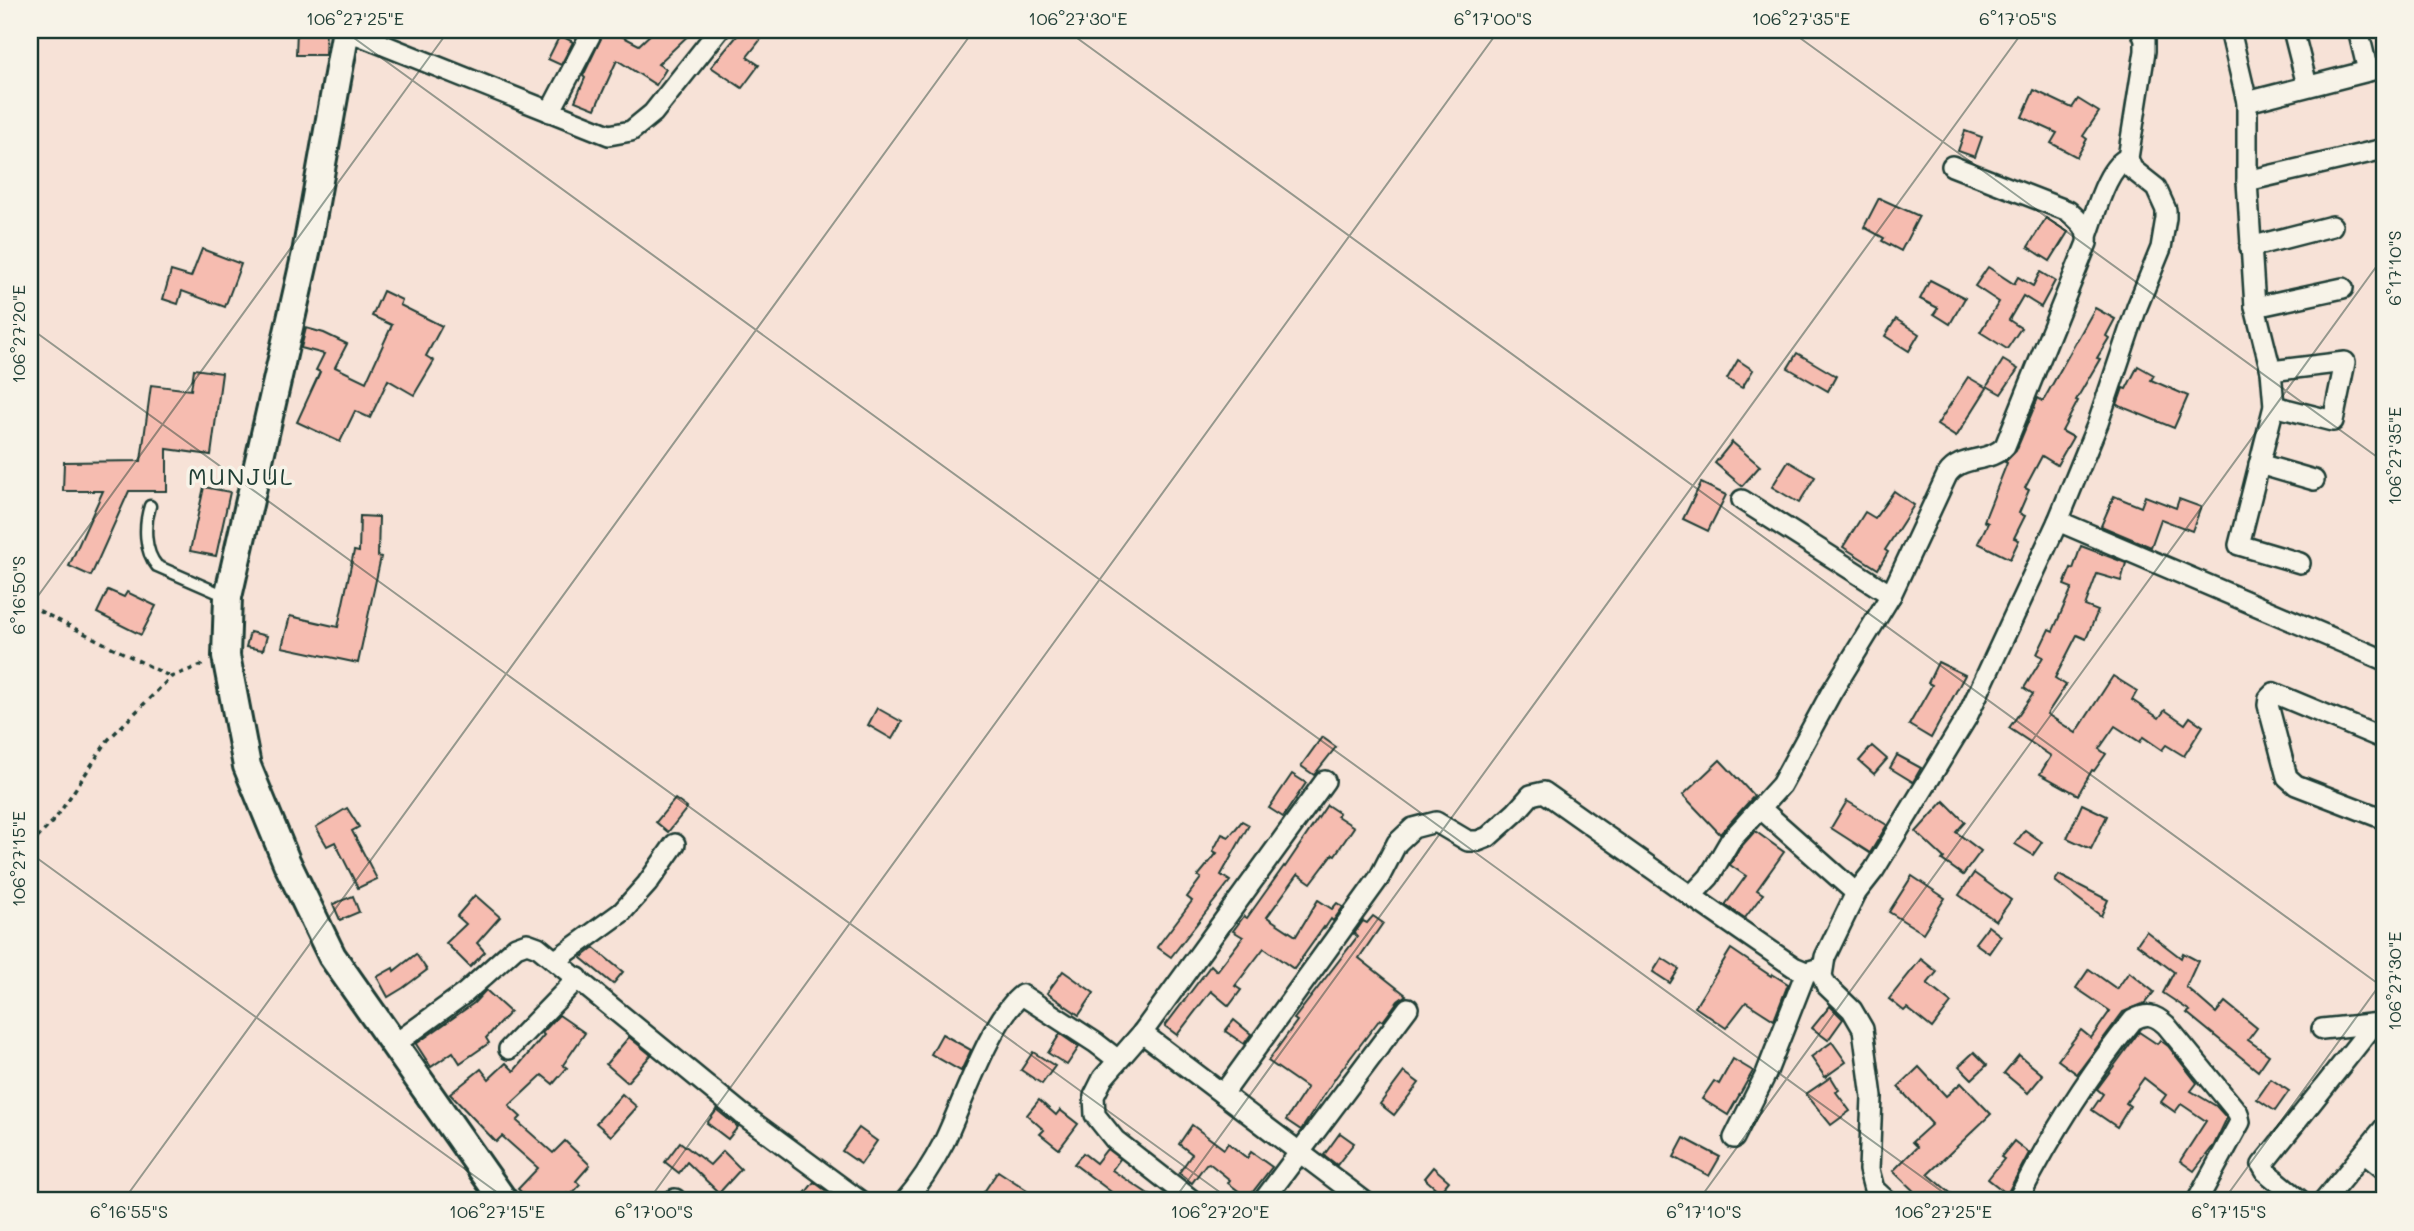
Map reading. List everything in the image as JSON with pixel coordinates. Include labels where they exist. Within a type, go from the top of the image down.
[{"type":"street","points":[[504,1201],[332,956],[287,863],[247,766],[226,656],[228,597],[306,253],[346,30],[609,135],[631,131],[653,113],[719,30]]},
{"type":"street","points":[[550,112],[593,30]]},
{"type":"street","points":[[1734,1138],[1814,970],[1825,957],[1856,893],[1874,870],[1968,717],[2057,521],[2098,423],[2137,307],[2161,248],[2166,210],[2156,188],[2132,169],[2128,158],[2145,51],[2141,30]]},
{"type":"street","points":[[2230,30],[2247,102],[2247,181],[2255,307],[2271,371],[2274,406],[2239,545],[2301,563]]},
{"type":"street","points":[[2293,30],[2307,85]]},
{"type":"street","points":[[2247,102],[2376,69],[2358,30]]},
{"type":"street","points":[[2247,181],[2384,149]]},
{"type":"street","points":[[1691,897],[1709,877],[1730,841],[1781,785],[1831,693],[1891,595],[1952,467],[1960,462],[1999,453],[2005,446],[2067,296],[2111,174],[2119,161],[2128,158]]},
{"type":"street","points":[[1952,166],[2068,211],[2083,224],[2088,233]]},
{"type":"street","points":[[2250,247],[2332,226]]},
{"type":"street","points":[[2255,307],[2343,288]]},
{"type":"street","points":[[2271,371],[2345,362],[2333,421],[2274,406]]},
{"type":"street","points":[[2259,464],[2315,480]]},
{"type":"street","points":[[1742,500],[1891,595]]},
{"type":"street","points":[[2057,521],[2384,660]]},
{"type":"street","points":[[2384,739],[2274,693],[2269,698],[2268,705],[2287,777],[2296,785],[2384,819]]},
{"type":"street","points":[[1193,1201],[1115,1140],[1095,1115],[1094,1096],[1103,1078],[1142,1033],[1325,780]]},
{"type":"street","points":[[1223,1094],[1379,878],[1397,843],[1413,828],[1436,822],[1468,841],[1478,841],[1488,837],[1531,795],[1544,792],[1794,967],[1814,970],[1852,1010],[1863,1029],[1872,1097],[1869,1170],[1874,1189],[1887,1201]]},
{"type":"street","points":[[1760,808],[1856,893]]},
{"type":"street","points":[[556,960],[622,912],[647,884],[675,844]]},
{"type":"street","points":[[395,1044],[464,993],[516,947],[527,943],[538,947],[556,960],[742,1114],[860,1201]]},
{"type":"street","points":[[509,1049],[578,978]]},
{"type":"street","points":[[905,1201],[942,1145],[983,1055],[1011,1004],[1022,995],[1118,1060]]},
{"type":"street","points":[[1263,1201],[1408,1008]]},
{"type":"street","points":[[2017,1201],[2060,1121],[2084,1084],[2133,1020],[2143,1014],[2156,1016],[2166,1025],[2238,1113],[2240,1122],[2197,1201]]},
{"type":"street","points":[[2322,1029],[2379,1024]]},
{"type":"street","points":[[2301,1201],[2266,1172],[2262,1165],[2379,1024]]},
{"type":"street","points":[[1142,1033],[1364,1201]]},
{"type":"street","points":[[2324,1201],[2384,1128]]},
{"type":"street","points":[[2364,1153],[2384,1169]]},
{"type":"lane","points":[[150,506],[147,544],[150,558],[157,566],[228,597]]},
{"type":"path","points":[[30,607],[171,677]]},
{"type":"path","points":[[30,846],[56,818],[108,740],[171,677],[226,656]]},
{"type":"building","points":[[297,30],[326,30],[325,55],[296,55]]},
{"type":"building","points":[[605,30],[639,45],[655,30],[694,30],[658,64],[666,69],[656,85],[617,60],[595,109],[575,101],[585,78],[583,76]]},
{"type":"building","points":[[742,30],[768,30],[747,57],[759,65],[742,88],[711,67]]},
{"type":"building","points":[[560,35],[573,42],[561,65],[548,59]]},
{"type":"building","points":[[2034,90],[2072,108],[2078,99],[2099,112],[2083,136],[2087,139],[2077,157],[2051,143],[2057,133],[2022,117]]},
{"type":"building","points":[[1965,131],[1982,137],[1975,157],[1958,151]]},
{"type":"building","points":[[1879,198],[1919,216],[1901,251],[1864,227]]},
{"type":"building","points":[[2046,218],[2068,232],[2050,261],[2028,247]]},
{"type":"building","points":[[202,249],[241,264],[225,307],[182,291],[178,304],[163,299],[171,271],[191,277]]},
{"type":"building","points":[[1988,267],[2014,284],[2018,277],[2033,286],[2040,272],[2055,281],[2041,307],[2023,296],[2009,320],[2021,328],[2007,349],[1980,332],[1999,302],[1975,286]]},
{"type":"building","points":[[1930,280],[1965,298],[1950,324],[1934,314],[1938,308],[1920,299]]},
{"type":"building","points":[[383,291],[402,300],[400,305],[442,326],[426,356],[434,361],[414,395],[388,380],[370,418],[355,411],[340,442],[297,422],[320,372],[316,370],[324,354],[301,348],[306,328],[347,344],[335,367],[366,382],[392,325],[372,316]]},
{"type":"building","points":[[2095,308],[2115,319],[2106,336],[2109,338],[2062,431],[2073,437],[2057,465],[2042,456],[2025,488],[2029,490],[2019,513],[2025,516],[2014,538],[2019,540],[2010,559],[1978,543],[1988,523],[1984,521],[2007,463],[2005,462],[2016,451],[2038,398],[2043,401]]},
{"type":"building","points":[[1896,319],[1919,334],[1909,351],[1885,336]]},
{"type":"building","points":[[1797,353],[1836,376],[1828,391],[1788,368]]},
{"type":"building","points":[[1738,360],[1753,370],[1742,388],[1727,379]]},
{"type":"building","points":[[2003,360],[2018,369],[2001,394],[1987,386]]},
{"type":"building","points":[[2138,366],[2154,375],[2151,380],[2188,396],[2174,428],[2117,405],[2123,388],[2126,389]]},
{"type":"building","points":[[194,369],[222,373],[211,455],[167,449],[167,491],[129,491],[91,576],[69,566],[103,491],[63,491],[64,462],[141,461],[151,385],[191,390]]},
{"type":"building","points":[[1968,377],[1987,388],[1956,437],[1937,425]]},
{"type":"building","points":[[1732,442],[1760,466],[1742,486],[1715,463]]},
{"type":"building","points":[[1788,461],[1815,477],[1799,503],[1772,487]]},
{"type":"building","points":[[1701,483],[1726,495],[1708,531],[1683,519]]},
{"type":"building","points":[[204,487],[230,492],[216,556],[190,551]]},
{"type":"building","points":[[1894,491],[1914,505],[1885,550],[1888,552],[1878,569],[1843,547],[1865,512],[1875,518]]},
{"type":"building","points":[[2114,496],[2141,507],[2145,496],[2176,508],[2179,499],[2201,507],[2192,531],[2161,519],[2151,547],[2101,526]]},
{"type":"building","points":[[360,516],[379,517],[378,556],[381,557],[358,663],[282,647],[290,616],[338,627],[354,551],[359,552]]},
{"type":"building","points":[[2081,546],[2126,563],[2121,581],[2097,574],[2085,606],[2098,611],[2086,639],[2077,635],[2055,678],[2066,685],[2047,714],[2076,733],[2113,676],[2137,691],[2132,700],[2159,718],[2165,710],[2185,724],[2190,717],[2203,726],[2184,756],[2166,745],[2162,750],[2143,737],[2140,742],[2115,726],[2099,749],[2106,754],[2094,771],[2092,770],[2078,795],[2040,774],[2051,756],[2009,728],[2033,694],[2024,688],[2043,657],[2037,654],[2049,629],[2053,631],[2072,588],[2064,585]]},
{"type":"building","points":[[108,590],[124,597],[127,592],[156,606],[141,635],[97,613]]},
{"type":"building","points":[[250,632],[267,636],[263,650],[246,647]]},
{"type":"building","points":[[1938,662],[1965,675],[1931,738],[1909,725],[1932,685],[1928,683]]},
{"type":"building","points":[[877,708],[902,722],[892,739],[868,725]]},
{"type":"building","points":[[1322,737],[1336,747],[1314,775],[1301,766]]},
{"type":"building","points":[[1872,746],[1887,759],[1874,774],[1859,761]]},
{"type":"building","points":[[1897,755],[1921,768],[1913,782],[1890,768]]},
{"type":"building","points":[[1720,760],[1754,796],[1720,834],[1683,795]]},
{"type":"building","points":[[1292,774],[1306,783],[1283,817],[1269,808]]},
{"type":"building","points":[[675,799],[687,808],[668,832],[656,822]]},
{"type":"building","points":[[1847,801],[1887,825],[1870,853],[1831,828]]},
{"type":"building","points":[[1944,801],[1965,822],[1956,832],[1981,851],[1963,875],[1942,860],[1944,858],[1916,832]]},
{"type":"building","points":[[2082,804],[2107,816],[2091,849],[2067,838]]},
{"type":"building","points":[[1327,805],[1339,813],[1337,816],[1354,827],[1311,883],[1298,874],[1267,917],[1296,936],[1318,900],[1332,909],[1337,903],[1343,907],[1333,921],[1331,919],[1324,927],[1294,969],[1264,948],[1235,986],[1241,990],[1229,1006],[1211,991],[1177,1035],[1165,1026],[1211,965],[1217,971],[1243,937],[1233,931],[1244,916],[1247,918]]},
{"type":"building","points":[[347,808],[359,827],[352,831],[377,879],[358,888],[335,842],[327,846],[316,827]]},
{"type":"building","points":[[1242,821],[1249,825],[1221,875],[1230,881],[1171,957],[1157,947],[1192,901],[1187,897],[1201,878],[1198,876],[1217,853],[1213,851],[1222,834],[1229,837]]},
{"type":"building","points":[[2025,830],[2042,842],[2033,855],[2015,844]]},
{"type":"building","points":[[1755,831],[1784,852],[1757,890],[1763,894],[1745,918],[1725,905],[1746,876],[1730,865]]},
{"type":"building","points":[[1974,873],[2011,900],[1996,921],[1959,895]]},
{"type":"building","points":[[2059,875],[2108,900],[2101,916],[2055,881]]},
{"type":"building","points":[[1912,876],[1945,898],[1923,933],[1889,912]]},
{"type":"building","points":[[475,895],[500,917],[477,943],[485,952],[470,967],[446,943],[466,924],[457,916]]},
{"type":"building","points":[[353,896],[359,912],[340,920],[333,904]]},
{"type":"building","points":[[1373,916],[1383,923],[1359,958],[1406,995],[1383,1021],[1380,1019],[1336,1077],[1301,1130],[1286,1120],[1307,1088],[1268,1061],[1297,1021],[1294,1019],[1357,937],[1354,934],[1363,921],[1367,923]]},
{"type":"building","points":[[1988,926],[2001,936],[1989,953],[1975,943]]},
{"type":"building","points":[[2146,931],[2181,958],[2183,953],[2198,961],[2186,987],[2216,1013],[2225,1002],[2257,1028],[2248,1040],[2269,1055],[2258,1071],[2187,1013],[2190,1011],[2163,993],[2174,972],[2137,944]]},
{"type":"building","points":[[594,948],[623,972],[613,984],[581,958]]},
{"type":"building","points":[[1731,949],[1788,984],[1774,1020],[1746,1002],[1726,1028],[1695,1007]]},
{"type":"building","points":[[416,954],[427,970],[388,997],[377,977],[393,968],[394,971]]},
{"type":"building","points":[[1662,958],[1679,969],[1670,983],[1653,972]]},
{"type":"building","points":[[1921,959],[1937,972],[1927,984],[1951,1003],[1932,1028],[1907,1008],[1904,1011],[1889,999]]},
{"type":"building","points":[[2089,969],[2117,989],[2129,972],[2154,992],[2145,1003],[2123,1012],[2077,1074],[2058,1060],[2081,1030],[2091,1038],[2110,1011],[2076,988]]},
{"type":"building","points":[[1063,971],[1094,993],[1079,1015],[1047,993]]},
{"type":"building","points":[[486,990],[510,1012],[486,1038],[489,1043],[460,1063],[453,1052],[431,1067],[416,1044],[474,1003]]},
{"type":"building","points":[[1830,1006],[1843,1019],[1828,1040],[1812,1028]]},
{"type":"building","points":[[559,1015],[585,1033],[563,1065],[567,1068],[553,1084],[542,1075],[509,1106],[521,1117],[517,1121],[553,1153],[565,1141],[590,1165],[576,1181],[580,1185],[569,1197],[567,1194],[561,1201],[531,1201],[518,1189],[538,1168],[502,1136],[496,1142],[450,1094],[481,1069],[489,1079],[506,1063],[514,1071]]},
{"type":"building","points":[[1234,1020],[1251,1034],[1244,1044],[1225,1031]]},
{"type":"building","points":[[2139,1032],[2157,1044],[2160,1040],[2168,1046],[2197,1083],[2191,1091],[2216,1106],[2227,1118],[2214,1145],[2194,1171],[2180,1161],[2206,1121],[2181,1104],[2175,1112],[2161,1102],[2166,1095],[2144,1078],[2126,1103],[2130,1106],[2117,1127],[2092,1110],[2103,1094],[2097,1089]]},
{"type":"building","points":[[942,1034],[971,1050],[961,1071],[931,1054]]},
{"type":"building","points":[[1060,1034],[1079,1047],[1067,1065],[1048,1053]]},
{"type":"building","points":[[629,1037],[651,1055],[627,1082],[606,1064]]},
{"type":"building","points":[[1832,1042],[1846,1062],[1825,1077],[1811,1057]]},
{"type":"building","points":[[1033,1052],[1055,1066],[1042,1084],[1021,1070]]},
{"type":"building","points":[[1974,1052],[1987,1065],[1972,1079],[1959,1066]]},
{"type":"building","points":[[2019,1055],[2043,1075],[2028,1093],[2004,1073]]},
{"type":"building","points":[[1733,1059],[1753,1071],[1728,1115],[1702,1099],[1714,1081],[1719,1084]]},
{"type":"building","points":[[1919,1067],[1946,1096],[1961,1083],[1991,1114],[1928,1174],[1960,1201],[1924,1201],[1893,1171],[1917,1147],[1912,1142],[1932,1124],[1898,1087]]},
{"type":"building","points":[[1404,1072],[1419,1083],[1394,1115],[1380,1104]]},
{"type":"building","points":[[1831,1077],[1839,1090],[1836,1092],[1850,1111],[1831,1125],[1806,1094]]},
{"type":"building","points":[[2271,1079],[2289,1091],[2275,1111],[2257,1099]]},
{"type":"building","points":[[622,1094],[637,1107],[611,1136],[596,1123]]},
{"type":"building","points":[[1039,1100],[1056,1115],[1060,1110],[1078,1124],[1059,1149],[1040,1134],[1044,1130],[1027,1115]]},
{"type":"building","points":[[717,1110],[738,1127],[728,1139],[707,1123]]},
{"type":"building","points":[[1192,1125],[1224,1149],[1228,1143],[1247,1158],[1251,1152],[1272,1167],[1248,1198],[1228,1183],[1230,1180],[1209,1163],[1192,1183],[1179,1173],[1192,1154],[1179,1144]]},
{"type":"building","points":[[859,1128],[877,1141],[861,1164],[842,1151]]},
{"type":"building","points":[[1340,1133],[1354,1143],[1337,1165],[1324,1155]]},
{"type":"building","points":[[1684,1138],[1720,1157],[1709,1176],[1674,1157]]},
{"type":"building","points":[[2014,1141],[2029,1153],[2007,1194],[1988,1179]]},
{"type":"building","points":[[680,1142],[710,1165],[723,1151],[741,1169],[719,1193],[687,1162],[679,1173],[665,1162]]},
{"type":"building","points":[[1107,1149],[1120,1159],[1112,1170],[1159,1201],[1130,1201],[1120,1195],[1118,1197],[1074,1164],[1083,1153],[1096,1163]]},
{"type":"building","points":[[1433,1167],[1449,1181],[1440,1192],[1424,1178]]},
{"type":"building","points":[[998,1171],[1027,1190],[1020,1201],[978,1201]]},
{"type":"building","points":[[814,1182],[840,1201],[799,1201]]},
{"type":"district","name":"MUNJUL","points":[[241,475]]}]
